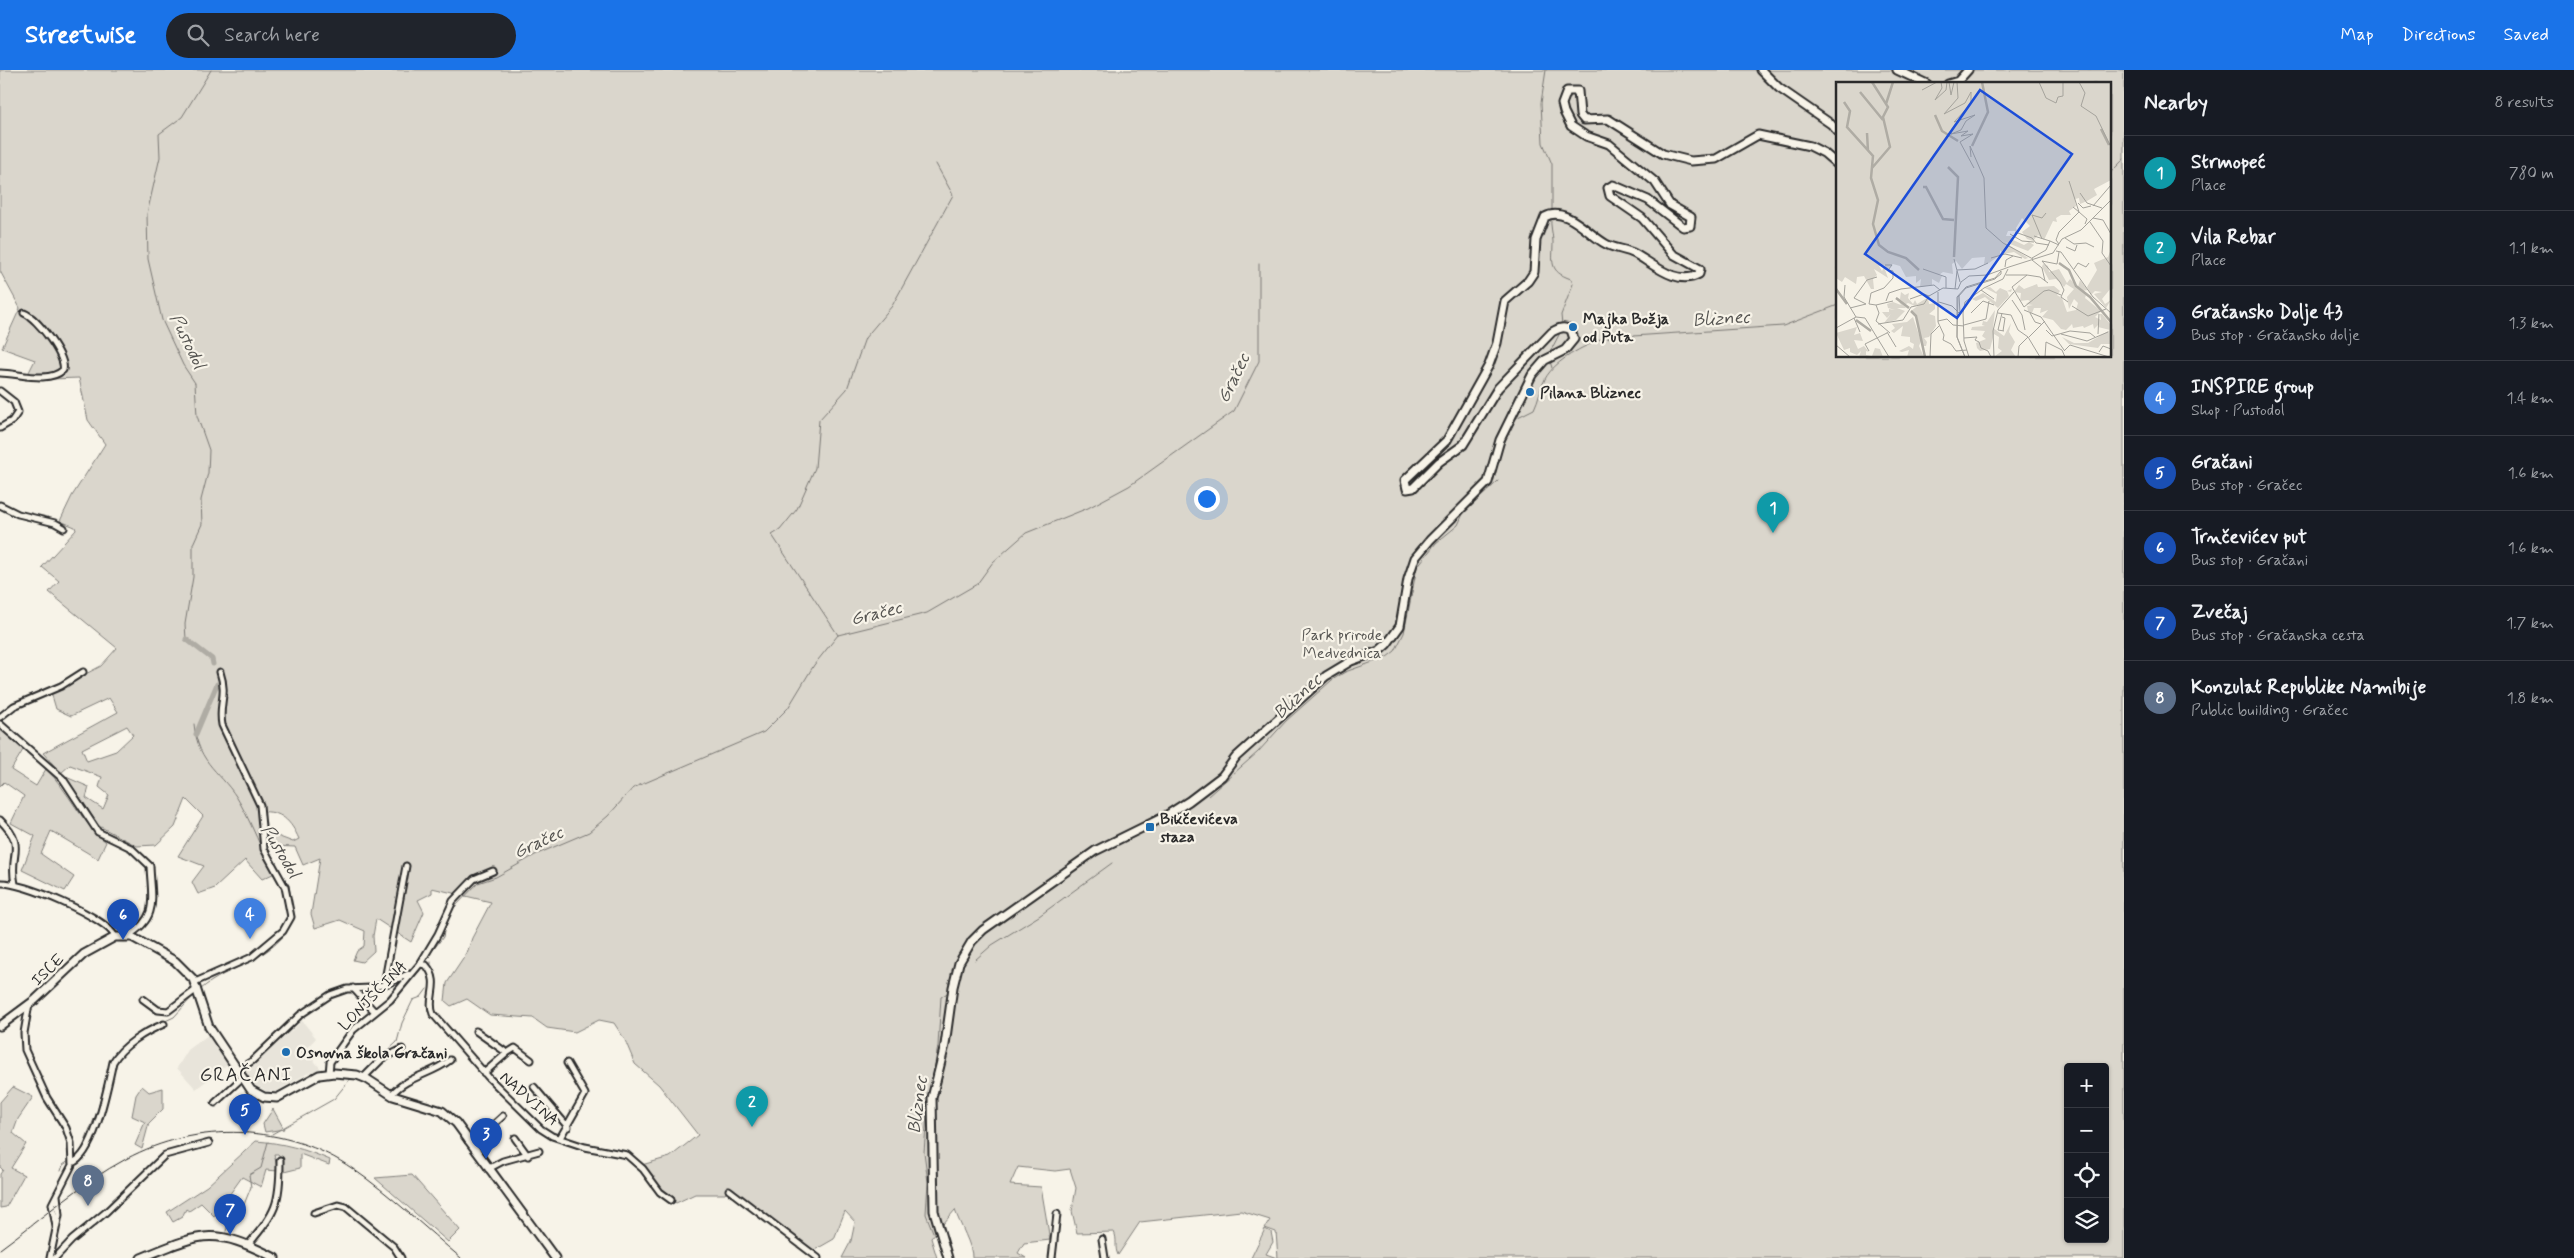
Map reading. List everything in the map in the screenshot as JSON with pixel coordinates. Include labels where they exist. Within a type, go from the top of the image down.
[{"type":"main road","points":[[1761,70],[1779,88],[1831,124],[1836,130]]},
{"type":"main road","points":[[1896,70],[1923,82]]},
{"type":"main road","points":[[1955,82],[1968,70]]},
{"type":"main road","points":[[948,1258],[934,1211],[932,1098],[946,1037],[958,963],[972,941],[983,930],[1095,851],[1164,817],[1189,801],[1222,776],[1236,757],[1326,676],[1351,662],[1379,651],[1388,644],[1400,626],[1408,579],[1415,558],[1430,540],[1488,482],[1500,440],[1532,375],[1549,358],[1565,350],[1573,341],[1571,330],[1562,328],[1545,339],[1498,388],[1463,446],[1439,462],[1413,488],[1407,489],[1406,480],[1447,440],[1489,365],[1497,343],[1505,302],[1532,277],[1535,265],[1536,240],[1542,222],[1552,214],[1566,217],[1604,243],[1635,254],[1665,273],[1689,277],[1699,274],[1700,269],[1696,265],[1673,254],[1642,218],[1616,202],[1610,196],[1608,188],[1613,185],[1638,194],[1683,228],[1690,226],[1691,217],[1670,205],[1655,182],[1609,144],[1586,136],[1571,126],[1562,104],[1566,91],[1578,91],[1580,116],[1584,120],[1608,119],[1663,154],[1691,161],[1710,161],[1758,135],[1810,146],[1836,164]]},
{"type":"main road","points":[[115,937],[127,936],[138,939],[175,961],[196,986],[206,1021],[251,1090],[272,1099],[284,1096],[309,1079],[329,1074],[364,1077],[391,1095],[442,1111],[453,1120],[555,1258]]},
{"type":"main road","name":"ISCE","points":[[0,1026],[29,1004],[84,954],[115,937]]},
{"type":"main road","points":[[141,1258],[178,1241],[200,1236],[225,1238],[248,1245],[262,1255],[275,1258]]},
{"type":"street","points":[[0,373],[46,376],[58,374],[63,370],[63,361],[54,345],[38,324],[24,313]]},
{"type":"street","points":[[0,391],[14,402],[18,412],[12,421],[0,428]]},
{"type":"street","points":[[0,505],[18,514],[55,523],[64,528]]},
{"type":"street","points":[[0,717],[14,706],[56,688],[83,672]]},
{"type":"street","points":[[144,999],[158,1010],[168,1011],[196,986],[252,957],[287,926],[291,917],[287,893],[266,853],[260,805],[222,725],[220,716],[225,690],[220,672]]},
{"type":"street","points":[[0,724],[66,783],[98,832],[131,848],[149,864],[153,903],[150,914],[139,928],[127,936]]},
{"type":"street","points":[[0,820],[14,835],[16,842],[12,869],[15,884]]},
{"type":"street","points":[[384,985],[406,866]]},
{"type":"street","name":"LONJŠČINA","points":[[329,1074],[330,1062],[353,1030],[390,1000],[420,964],[438,934],[453,901],[474,879],[493,871]]},
{"type":"street","points":[[0,883],[15,884],[80,910],[110,928],[115,937]]},
{"type":"street","points":[[138,939],[139,928]]},
{"type":"street","name":"NADVINA","points":[[420,964],[426,965],[433,977],[435,987],[432,1011],[484,1073],[536,1125],[552,1136],[592,1149],[627,1155],[643,1169],[660,1192],[671,1200]]},
{"type":"street","points":[[238,1070],[252,1061],[300,1015],[336,992],[353,988],[370,988],[384,985],[413,972]]},
{"type":"street","points":[[353,988],[375,1012]]},
{"type":"street","points":[[29,1004],[24,1028],[25,1050],[46,1098],[68,1133],[72,1160],[56,1194],[60,1211],[50,1258]]},
{"type":"street","points":[[72,1160],[82,1156],[86,1150],[101,1111],[113,1062],[117,1056],[152,1029],[164,1024]]},
{"type":"street","name":"NADVINA","points":[[476,1031],[507,1053]]},
{"type":"street","name":"NADVINA","points":[[484,1073],[515,1048],[531,1060]]},
{"type":"street","points":[[364,1077],[382,1059],[402,1049]]},
{"type":"street","points":[[391,1095],[410,1078],[437,1068],[450,1060]]},
{"type":"street","name":"NADVINA","points":[[560,1138],[568,1127],[585,1092],[567,1063]]},
{"type":"street","points":[[214,1104],[242,1078]]},
{"type":"street","name":"NADVINA","points":[[534,1087],[568,1127]]},
{"type":"street","points":[[468,1141],[492,1126],[503,1116]]},
{"type":"street","points":[[516,1138],[528,1156]]},
{"type":"street","points":[[55,1258],[72,1240],[106,1212],[165,1155],[209,1142]]},
{"type":"street","points":[[488,1169],[503,1161],[528,1156],[539,1151]]},
{"type":"street","points":[[248,1245],[276,1208],[280,1192],[280,1160]]},
{"type":"street","points":[[729,1190],[818,1258]]},
{"type":"street","points":[[314,1213],[338,1205],[346,1207],[394,1247],[401,1258]]},
{"type":"street","points":[[1052,1258],[1057,1214]]},
{"type":"street","points":[[1102,1239],[1105,1258]]},
{"type":"shaded area","name":"Osnovna škola Gračani","points":[[300,1018],[316,1038],[305,1050],[321,1069],[308,1073],[275,1092],[266,1091],[251,1083],[246,1076],[246,1071],[278,1038],[281,1040],[299,1024],[296,1021]]},
{"type":"shaded area","points":[[208,1035],[228,1064],[196,1089],[177,1068],[188,1050]]},
{"type":"green space","name":"Park prirode Medvednica","points":[[0,70],[2124,70],[2124,1258],[1278,1258],[1276,1232],[1265,1228],[1270,1220],[1241,1211],[1140,1222],[1118,1255],[1114,1232],[1077,1233],[1072,1211],[1076,1188],[1070,1169],[1055,1171],[1018,1167],[1010,1185],[1041,1187],[1050,1240],[1024,1243],[1018,1253],[1026,1258],[972,1258],[968,1241],[955,1210],[931,1238],[937,1258],[842,1258],[851,1241],[855,1222],[845,1211],[834,1239],[813,1251],[731,1188],[725,1194],[695,1194],[676,1203],[660,1191],[638,1166],[670,1157],[698,1135],[659,1085],[635,1064],[625,1040],[614,1023],[599,1020],[575,1032],[547,1028],[533,1018],[490,1015],[467,999],[451,1006],[445,1001],[447,983],[467,953],[472,938],[491,902],[432,888],[432,893],[418,900],[424,912],[411,942],[376,919],[373,936],[374,951],[362,962],[353,960],[357,951],[364,946],[365,931],[340,920],[315,928],[311,914],[320,858],[303,865],[295,847],[272,846],[266,838],[269,833],[293,842],[299,839],[289,822],[279,815],[260,812],[264,852],[275,873],[262,879],[245,860],[215,888],[198,894],[192,882],[204,866],[178,856],[203,816],[186,799],[175,827],[156,845],[137,846],[99,826],[66,777],[89,787],[86,798],[103,809],[109,795],[99,787],[102,777],[70,765],[61,773],[43,753],[118,712],[109,698],[71,716],[56,709],[51,692],[101,666],[117,648],[49,592],[59,581],[42,567],[76,530],[75,527],[60,521],[72,496],[105,444],[88,420],[79,378],[25,380],[35,360],[2,348],[20,308],[0,271]],"holes":[[[127,726],[133,735],[116,751],[87,761],[82,749]]]},
{"type":"green space","points":[[0,728],[23,750],[11,770],[36,786],[46,769],[62,787],[89,826],[106,842],[98,859],[51,831],[41,854],[74,877],[65,891],[22,870],[35,836],[11,823],[24,796],[4,782],[0,786]]},
{"type":"green space","points":[[142,1086],[149,1092],[163,1088],[163,1109],[149,1123],[142,1149],[135,1145],[145,1122],[132,1116],[136,1095]]},
{"type":"green space","points":[[13,1087],[33,1097],[18,1119],[13,1133],[26,1144],[11,1168],[24,1175],[6,1207],[0,1208],[0,1174],[3,1170],[0,1167],[0,1102]]},
{"type":"green space","points":[[273,1109],[284,1129],[265,1132],[263,1124]]},
{"type":"green space","points":[[256,1141],[275,1143],[303,1150],[330,1160],[329,1165],[300,1154],[300,1168],[284,1172],[282,1159],[278,1154],[274,1154],[278,1171],[266,1170],[261,1187],[242,1177],[214,1216],[201,1203],[189,1211],[186,1209],[182,1217],[173,1222],[167,1212],[207,1186]]},
{"type":"green space","points":[[412,1175],[460,1230],[448,1242],[375,1178]]},
{"type":"green space","points":[[1265,1229],[1271,1232],[1273,1242],[1266,1254],[1277,1258],[1251,1258]]},
{"type":"waterway","name":"Pustodol","points":[[186,639],[185,624],[193,577],[193,544],[202,524],[201,500],[208,473],[209,450],[197,416],[195,383],[183,365],[162,320],[148,259],[147,214],[160,157],[159,134],[182,117],[211,70]]},
{"type":"waterway","points":[[1546,70],[1541,103],[1543,143],[1552,164],[1552,211]]},
{"type":"waterway","name":"Bliznec","points":[[2112,171],[2124,159]]},
{"type":"waterway","points":[[838,635],[772,535],[780,530],[797,509],[815,468],[819,420],[847,389],[865,338],[892,306],[953,195],[936,164]]},
{"type":"waterway","points":[[1551,218],[1553,265],[1558,273],[1571,279],[1573,284],[1561,315],[1562,325]]},
{"type":"waterway","name":"Gračec","points":[[451,911],[478,883],[496,877],[535,855],[589,832],[608,816],[633,788],[764,732],[788,708],[814,665],[838,635],[927,613],[977,584],[993,562],[1026,533],[1088,508],[1129,486],[1234,411],[1259,361],[1259,264]]},
{"type":"waterway","name":"Bliznec","points":[[1507,432],[1516,418],[1534,409],[1545,379],[1556,365],[1571,354],[1603,338],[1783,326],[1836,306]]},
{"type":"waterway","points":[[1549,354],[1561,331]]},
{"type":"waterway","name":"Bliznec","points":[[1550,361],[1552,368]]},
{"type":"waterway","name":"Bliznec","points":[[1505,442],[1506,436]]},
{"type":"waterway","name":"Bliznec","points":[[1208,796],[1258,752],[1286,721],[1332,680],[1345,672],[1387,657],[1395,651],[1404,633],[1417,567],[1436,543],[1458,525],[1463,514],[1498,481]]},
{"type":"waterway","points":[[186,639],[212,659],[213,664]]},
{"type":"waterway","points":[[196,734],[217,684]]},
{"type":"waterway","name":"Pustodol","points":[[194,724],[200,750],[240,803],[262,849]]},
{"type":"waterway","name":"Bliznec","points":[[975,960],[992,945],[1039,916],[1112,863]]},
{"type":"waterway","name":"Pustodol","points":[[283,878],[289,885],[293,914]]},
{"type":"waterway","name":"Pustodol","points":[[200,990],[211,981],[264,953],[276,944],[292,920]]},
{"type":"waterway","name":"Gračec","points":[[433,950],[443,937],[445,926]]},
{"type":"waterway","name":"Gračec","points":[[382,1056],[397,1042],[402,1023],[413,1000],[421,997],[427,989]]},
{"type":"waterway","name":"Bliznec","points":[[931,1088],[938,1046],[941,997],[949,992]]},
{"type":"waterway","name":"Pustodol","points":[[148,1029],[174,1017],[193,996]]},
{"type":"waterway","name":"Pustodol","points":[[75,1158],[81,1152],[98,1109],[110,1062],[121,1048]]},
{"type":"waterway","name":"Gračec","points":[[363,1073],[372,1065]]},
{"type":"waterway","name":"Gračec","points":[[272,1134],[334,1099],[351,1078]]},
{"type":"waterway","name":"Bliznec","points":[[928,1102],[924,1152],[928,1182],[926,1214],[933,1232]]},
{"type":"waterway","name":"Gračec","points":[[226,1231],[231,1214],[243,1207],[251,1187],[249,1175],[261,1168],[268,1142]]},
{"type":"waterway","name":"Pustodol","points":[[61,1171],[63,1165],[69,1161]]},
{"type":"tram line","points":[[0,1249],[77,1190],[126,1159],[153,1147],[182,1138],[211,1133],[241,1132],[271,1136],[300,1143],[327,1154],[353,1169],[381,1190],[461,1258]]},
{"type":"place","name":"Majka Božja od Puta","points":[[1573,327]]},
{"type":"place","name":"Pilana Bliznec","points":[[1530,392]]},
{"type":"place","name":"Strmopeć","points":[[1773,533]]},
{"type":"place","name":"Bikčevićeva staza","points":[[1150,827]]},
{"type":"place","name":"INSPIRE group","points":[[250,939]]},
{"type":"place","name":"Trnčevićev put","points":[[123,940]]},
{"type":"place","name":"Osnovna škola Gračani","points":[[286,1052]]},
{"type":"place","name":"Vila Rebar","points":[[752,1127]]},
{"type":"place","name":"Gračani","points":[[245,1135]]},
{"type":"place","name":"Gračansko Dolje 43","points":[[486,1159]]},
{"type":"place","name":"Konzulat Republike Namibije","points":[[88,1206]]},
{"type":"place","name":"Zvečaj","points":[[230,1235]]},
{"type":"district","name":"GRAČANI","points":[[246,1074]]}]
